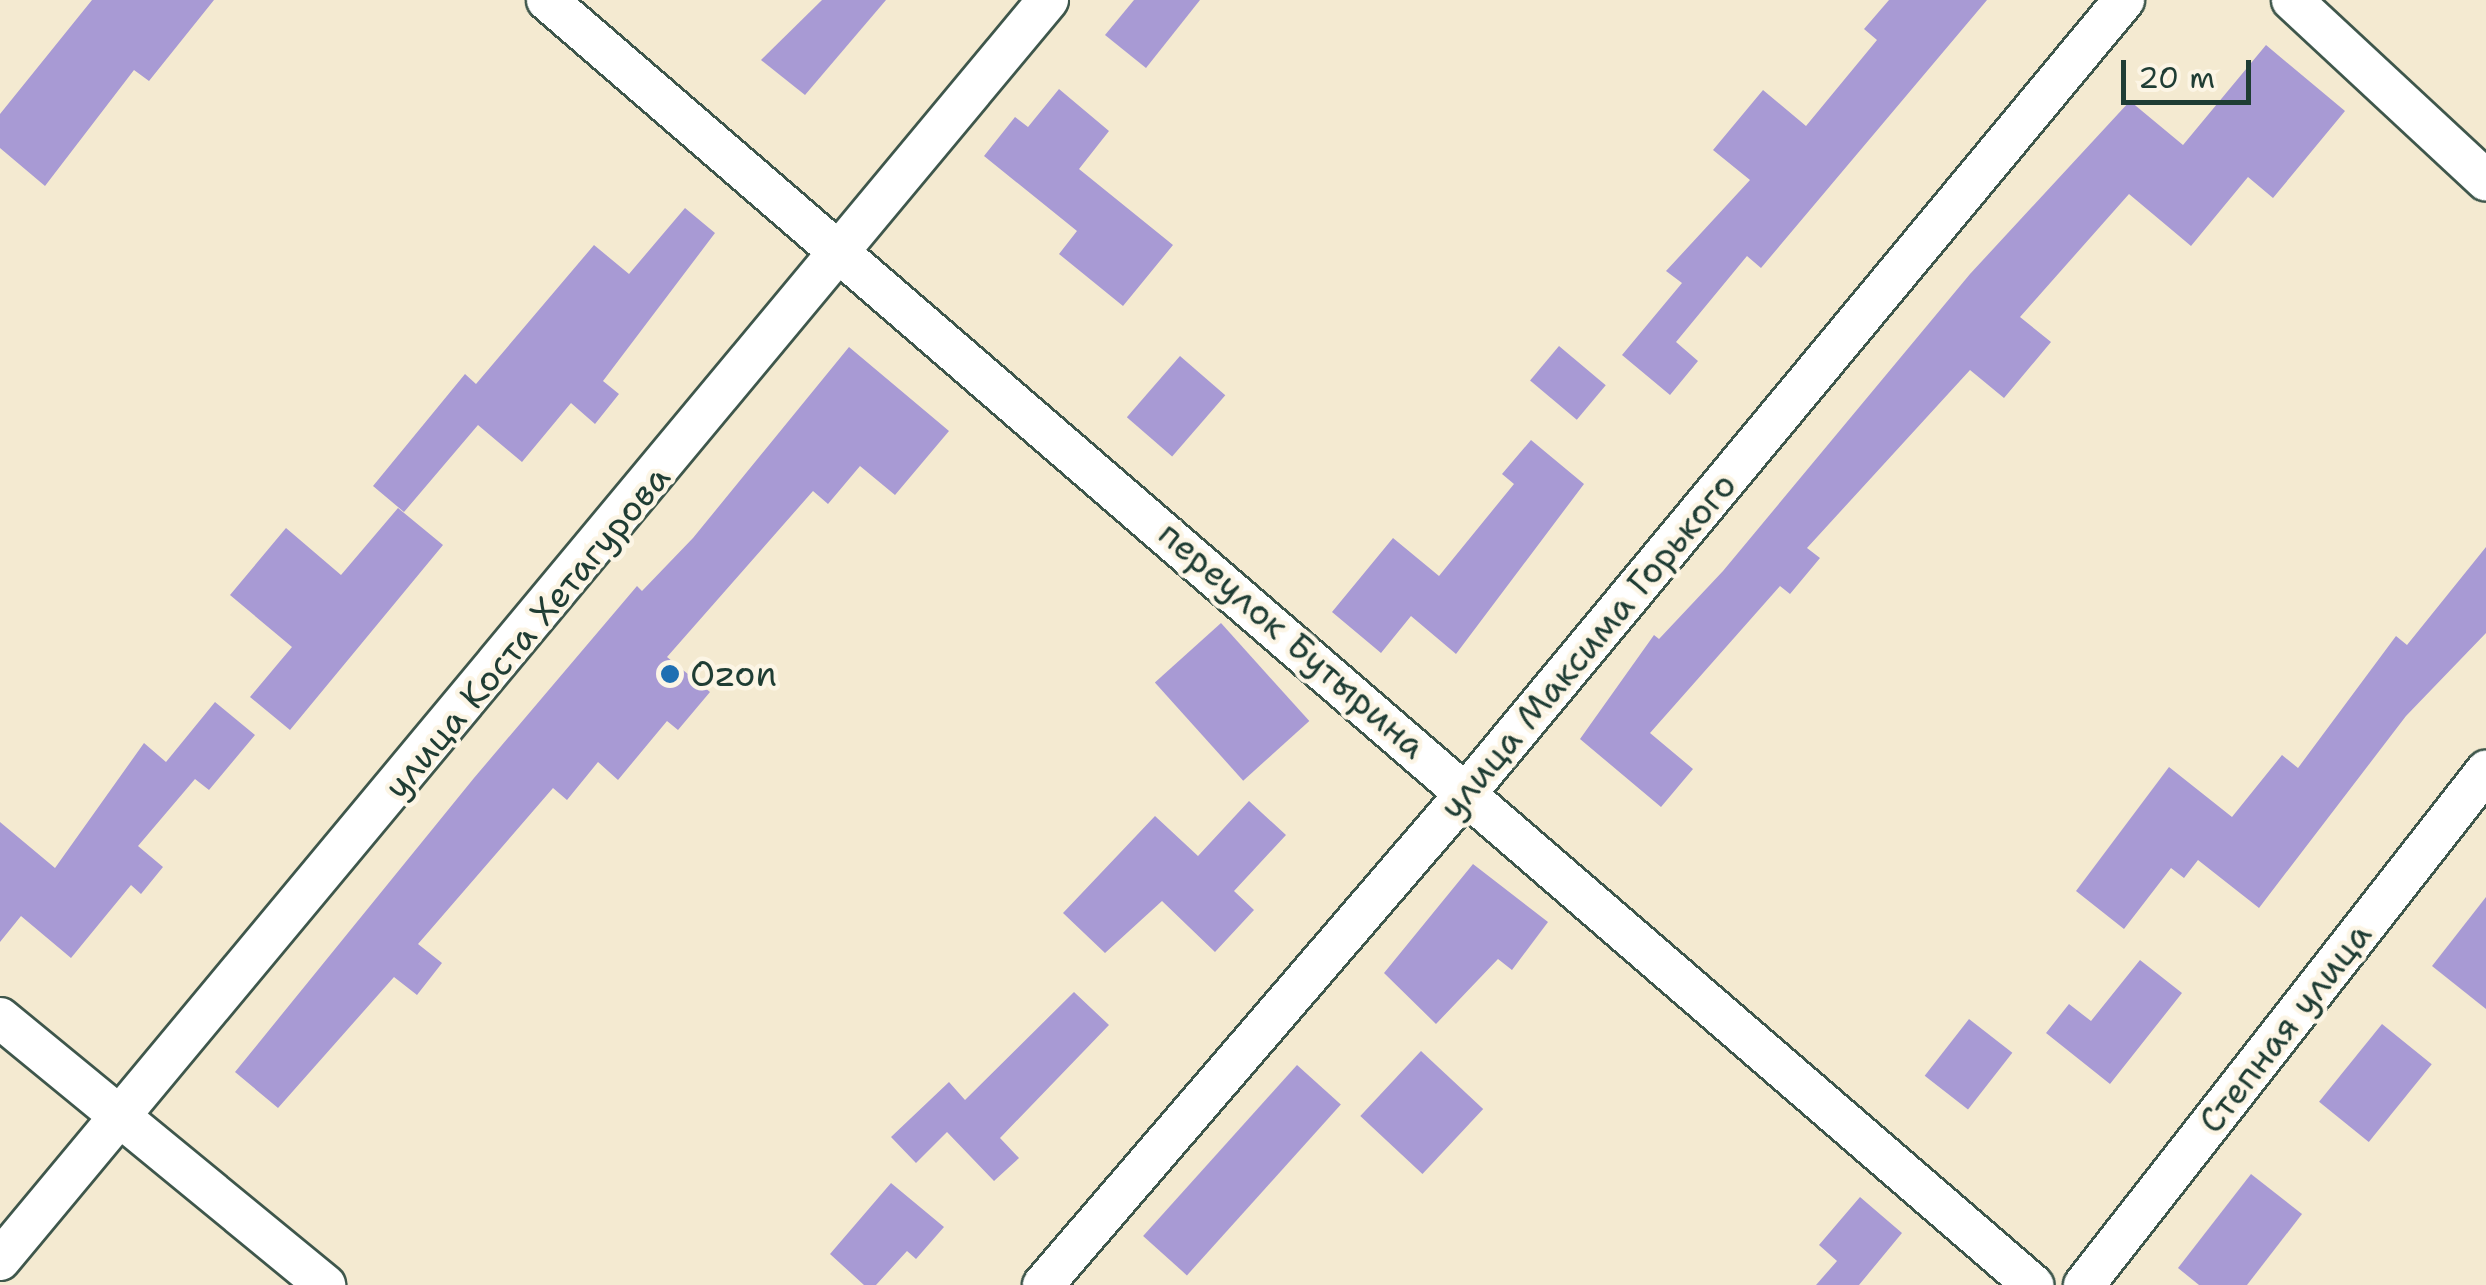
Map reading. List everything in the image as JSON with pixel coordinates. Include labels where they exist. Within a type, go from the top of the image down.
[{"type":"street","name":"переулок Бутырина","points":[[547,0],[845,250],[2033,1285]]},
{"type":"street","name":"улица Коста Хетагурова","points":[[0,1260],[845,250],[1048,0]]},
{"type":"street","name":"улица Максима Горького","points":[[1043,1285],[1467,792],[2124,0]]},
{"type":"street","points":[[2292,0],[2486,180]]},
{"type":"street","name":"Степная улица","points":[[2084,1285],[2486,771]]},
{"type":"street","points":[[0,1018],[325,1285]]},
{"type":"building","points":[[92,0],[214,0],[149,81],[134,70],[45,186],[0,148],[0,114]]},
{"type":"building","points":[[822,0],[886,0],[805,95],[761,60]]},
{"type":"building","points":[[1134,0],[1200,0],[1146,68],[1105,35]]},
{"type":"building","points":[[1889,0],[1987,0],[1761,268],[1747,256],[1676,342],[1698,361],[1670,395],[1622,355],[1682,283],[1666,271],[1750,180],[1713,150],[1763,90],[1806,126],[1877,40],[1864,29]]},
{"type":"building","points":[[2266,45],[2345,111],[2273,198],[2248,177],[2191,246],[2129,194],[2020,317],[2051,342],[2004,398],[1970,370],[1807,548],[1820,558],[1790,594],[1780,586],[1650,733],[1693,769],[1661,807],[1580,739],[1654,635],[1659,639],[1723,571],[1970,274],[2130,101],[2183,145]]},
{"type":"building","points":[[1059,89],[1109,131],[1079,169],[1173,245],[1123,306],[1059,254],[1077,231],[984,156],[1015,117],[1028,127]]},
{"type":"building","points":[[685,208],[715,233],[603,381],[619,394],[595,424],[571,403],[522,462],[478,425],[404,512],[373,486],[465,374],[476,384],[594,245],[629,274]]},
{"type":"building","points":[[1559,346],[1606,385],[1577,420],[1530,380]]},
{"type":"building","points":[[849,347],[949,431],[895,495],[860,466],[828,504],[813,491],[667,657],[710,692],[678,730],[667,721],[618,780],[598,762],[567,800],[553,788],[418,944],[442,963],[417,995],[394,977],[278,1108],[235,1072],[474,778],[637,586],[642,591],[693,538]]},
{"type":"building","points":[[1180,356],[1225,395],[1172,456],[1127,417]]},
{"type":"building","points":[[1531,440],[1584,484],[1456,654],[1411,616],[1381,653],[1332,612],[1393,538],[1439,576],[1514,484],[1502,474]]},
{"type":"building","points":[[398,508],[443,545],[290,730],[250,697],[292,647],[230,595],[286,528],[341,575]]},
{"type":"building","points":[[2486,547],[2486,633],[2406,716],[2259,908],[2198,860],[2184,878],[2171,868],[2124,929],[2076,891],[2169,767],[2232,817],[2282,755],[2298,768],[2396,636],[2407,645]]},
{"type":"building","points":[[1221,623],[1309,721],[1243,781],[1155,683]]},
{"type":"building","points":[[215,702],[255,735],[209,790],[195,779],[138,846],[163,867],[141,894],[131,885],[71,958],[21,916],[0,942],[0,822],[55,868],[144,743],[166,762]]},
{"type":"building","points":[[1249,801],[1286,835],[1234,891],[1254,910],[1215,952],[1162,901],[1105,953],[1063,913],[1155,816],[1198,856]]},
{"type":"building","points":[[1473,864],[1548,922],[1512,970],[1498,959],[1436,1024],[1384,973]]},
{"type":"building","points":[[2486,897],[2486,1009],[2432,966]]},
{"type":"building","points":[[2140,960],[2182,993],[2110,1084],[2046,1033],[2069,1004],[2091,1021]]},
{"type":"building","points":[[1074,992],[1109,1025],[1000,1138],[1019,1158],[994,1181],[947,1132],[916,1163],[891,1137],[949,1082],[965,1100]]},
{"type":"building","points":[[1969,1019],[2012,1053],[1968,1110],[1925,1076]]},
{"type":"building","points":[[2382,1024],[2432,1064],[2369,1142],[2319,1102]]},
{"type":"building","points":[[1421,1051],[1483,1109],[1422,1174],[1360,1116]]},
{"type":"building","points":[[1297,1065],[1341,1104],[1187,1275],[1143,1236]]},
{"type":"building","points":[[2251,1174],[2302,1214],[2247,1285],[2199,1285],[2178,1268]]},
{"type":"building","points":[[891,1183],[944,1227],[916,1259],[907,1251],[876,1285],[864,1285],[830,1254]]},
{"type":"building","points":[[1860,1197],[1902,1233],[1859,1285],[1816,1285],[1837,1261],[1819,1245]]},
{"type":"place","name":"Ozon","points":[[670,674]]}]
